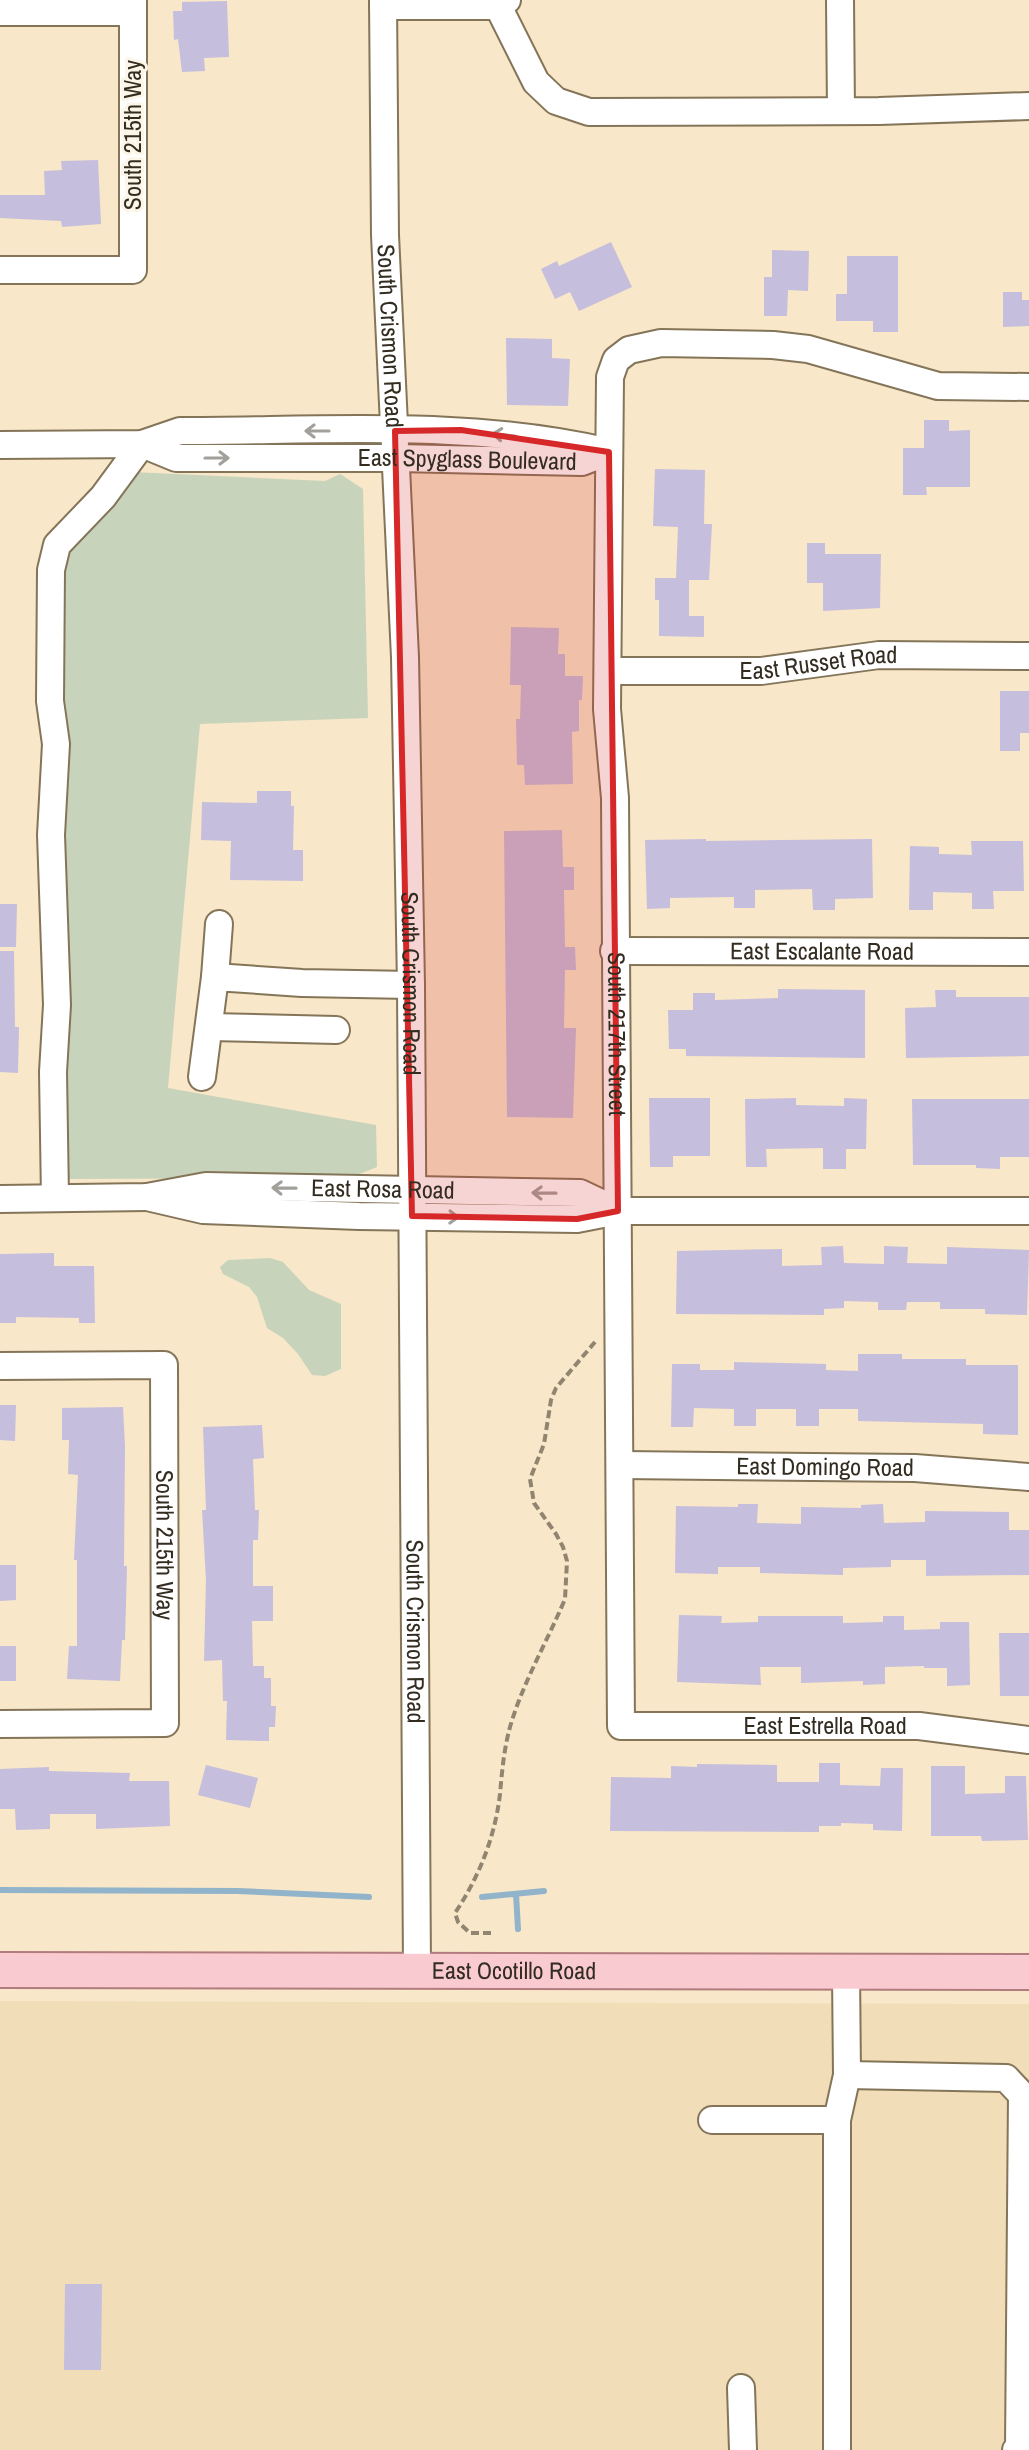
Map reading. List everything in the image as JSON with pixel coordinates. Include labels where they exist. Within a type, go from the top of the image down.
[{"type":"main road","name":"East Ocotillo Road","points":[[0,1970],[1029,1972]]},
{"type":"street","points":[[840,0],[841,111]]},
{"type":"street","points":[[383,3],[490,3],[536,82],[556,101],[589,112],[841,111],[1029,106]]},
{"type":"street","name":"South Crismon Road","points":[[383,3],[385,235],[405,657],[411,985],[417,1969]]},
{"type":"street","points":[[0,12],[133,6]]},
{"type":"street","name":"South 215th Way","points":[[0,270],[133,270],[133,6]]},
{"type":"street","name":"South 217th Street","points":[[621,1726],[615,798],[607,709],[610,377],[616,360],[629,350],[661,343],[773,345],[808,349],[938,386],[1029,387]]},
{"type":"street","name":"East Spyglass Boulevard","points":[[0,445],[142,444],[180,431],[461,430],[567,442],[609,452]]},
{"type":"street","points":[[55,1198],[53,1072],[57,1005],[51,835],[56,744],[50,701],[51,570],[57,545],[103,497],[142,444]]},
{"type":"street","name":"East Spyglass Boulevard","points":[[142,444],[176,458],[582,462],[609,452]]},
{"type":"street","name":"East Russet Road","points":[[609,671],[761,671],[879,655],[1029,656]]},
{"type":"street","points":[[202,1077],[210,1027],[219,924]]},
{"type":"street","name":"East Escalante Road","points":[[614,951],[1029,952]]},
{"type":"street","points":[[215,977],[302,983],[411,985]]},
{"type":"street","points":[[210,1027],[336,1030]]},
{"type":"street","name":"East Rosa Road","points":[[0,1199],[147,1197],[206,1186],[412,1204],[580,1193],[618,1211],[1029,1211]]},
{"type":"street","name":"South 215th Way","points":[[0,1366],[164,1365],[165,1723],[0,1724]]},
{"type":"street","name":"East Domingo Road","points":[[621,1465],[915,1468],[1029,1477]]},
{"type":"street","name":"East Estrella Road","points":[[621,1726],[919,1726],[1029,1740]]},
{"type":"street","points":[[837,2450],[837,2120],[847,2075],[846,1971]]},
{"type":"street","points":[[847,2075],[1006,2078],[1022,2095],[1019,2447],[1016,2450]]},
{"type":"street","points":[[712,2120],[837,2120]]},
{"type":"street","points":[[741,2388],[743,2450]]},
{"type":"path","points":[[491,1933],[470,1933],[458,1922],[455,1913],[474,1885],[487,1851],[512,1721],[524,1685],[565,1599],[568,1582],[563,1547],[534,1503],[530,1479],[544,1444],[556,1388],[595,1342],[619,1337]]},
{"type":"highlighted area","points":[[461,430],[609,452],[618,1211],[577,1219],[412,1216],[395,431]]},
{"type":"shaded area","points":[[0,2001],[1029,2004],[1029,2450],[0,2450]]},
{"type":"green space","points":[[132,472],[325,481],[340,474],[363,489],[368,718],[200,724],[168,1088],[376,1125],[377,1167],[349,1178],[67,1179],[62,824],[69,755],[60,693],[63,555]]},
{"type":"green space","points":[[270,1258],[283,1262],[309,1290],[341,1304],[341,1369],[325,1376],[312,1375],[283,1338],[267,1328],[257,1297],[249,1287],[223,1274],[220,1267],[228,1260]]},
{"type":"building","points":[[227,1],[229,57],[204,58],[205,71],[182,72],[178,39],[174,40],[173,11],[182,11],[182,2]]},
{"type":"building","points":[[98,160],[101,224],[62,227],[61,221],[0,218],[0,195],[45,195],[44,171],[62,170],[61,161]]},
{"type":"building","points":[[611,242],[632,287],[579,311],[570,292],[555,299],[541,269],[557,261],[559,266]]},
{"type":"building","points":[[772,250],[809,251],[808,291],[788,290],[787,316],[764,316],[764,277],[772,277]]},
{"type":"building","points":[[847,256],[898,256],[898,332],[873,332],[873,321],[836,321],[836,294],[847,294]]},
{"type":"building","points":[[1003,292],[1022,292],[1022,300],[1029,300],[1029,326],[1003,327]]},
{"type":"building","points":[[506,338],[552,339],[552,358],[570,359],[568,406],[507,405]]},
{"type":"building","points":[[924,420],[949,420],[949,431],[970,430],[970,487],[926,487],[927,495],[903,495],[903,448],[924,448]]},
{"type":"building","points":[[655,469],[705,470],[704,524],[712,524],[709,580],[689,580],[689,616],[704,616],[704,637],[659,636],[659,600],[655,600],[655,578],[676,578],[678,527],[653,526]]},
{"type":"building","points":[[807,543],[825,543],[825,554],[881,554],[880,608],[823,611],[823,583],[807,583]]},
{"type":"building","points":[[511,627],[559,628],[558,654],[565,654],[565,676],[583,676],[579,731],[572,732],[573,784],[525,785],[524,765],[517,765],[516,719],[520,719],[521,685],[510,685]]},
{"type":"building","points":[[1000,691],[1029,691],[1029,733],[1020,733],[1020,751],[1000,751]]},
{"type":"building","points":[[257,791],[291,791],[291,806],[294,806],[293,850],[303,850],[303,881],[230,880],[231,841],[201,840],[202,802],[257,803]]},
{"type":"building","points":[[562,830],[563,867],[574,867],[574,890],[564,890],[565,947],[575,947],[576,970],[565,970],[564,1028],[576,1028],[573,1118],[507,1117],[504,831]]},
{"type":"building","points":[[872,839],[873,898],[835,899],[835,910],[813,910],[812,889],[755,890],[755,908],[734,908],[734,897],[670,898],[670,908],[647,909],[645,840]]},
{"type":"building","points":[[971,841],[1023,841],[1024,891],[993,891],[994,909],[972,909],[972,893],[933,892],[933,910],[909,910],[910,846],[939,847],[939,854],[972,855]]},
{"type":"building","points":[[0,904],[17,904],[16,947],[0,947]]},
{"type":"building","points":[[0,951],[14,951],[15,1027],[19,1027],[18,1073],[0,1072]]},
{"type":"building","points":[[778,989],[865,990],[865,1058],[686,1056],[686,1049],[669,1049],[668,1010],[693,1010],[693,993],[715,993],[715,1000],[778,998]]},
{"type":"building","points":[[935,990],[956,990],[956,997],[1029,997],[1029,1056],[906,1058],[905,1008],[936,1007]]},
{"type":"building","points":[[649,1098],[710,1098],[710,1156],[673,1156],[673,1167],[650,1167]]},
{"type":"building","points":[[796,1098],[796,1105],[844,1106],[844,1098],[867,1099],[866,1149],[846,1149],[846,1169],[823,1169],[823,1148],[766,1149],[767,1167],[746,1167],[745,1099]]},
{"type":"building","points":[[912,1099],[1029,1099],[1029,1157],[1000,1157],[1000,1169],[976,1168],[976,1165],[913,1165]]},
{"type":"building","points":[[843,1246],[844,1263],[884,1264],[884,1246],[908,1247],[907,1263],[947,1264],[947,1247],[1029,1250],[1027,1315],[985,1314],[985,1309],[940,1309],[940,1302],[907,1302],[906,1310],[878,1310],[878,1302],[844,1301],[844,1308],[824,1309],[824,1315],[676,1314],[677,1251],[782,1249],[782,1266],[822,1265],[821,1247]]},
{"type":"building","points":[[54,1253],[54,1266],[94,1266],[95,1323],[79,1323],[79,1318],[16,1317],[16,1323],[0,1323],[0,1254]]},
{"type":"building","points":[[858,1354],[902,1354],[902,1359],[966,1359],[966,1365],[1018,1365],[1018,1435],[983,1434],[983,1424],[858,1421],[858,1409],[819,1409],[819,1426],[796,1426],[796,1409],[756,1409],[756,1426],[734,1426],[734,1409],[694,1408],[693,1427],[671,1427],[672,1364],[700,1364],[700,1370],[734,1370],[734,1362],[826,1364],[826,1370],[858,1371]]},
{"type":"building","points":[[0,1405],[16,1405],[15,1441],[0,1440]]},
{"type":"building","points":[[123,1407],[124,1566],[127,1566],[125,1640],[122,1640],[120,1681],[67,1679],[69,1646],[77,1646],[77,1560],[74,1560],[78,1475],[68,1474],[69,1440],[62,1440],[62,1408]]},
{"type":"building","points":[[262,1425],[264,1458],[253,1459],[255,1510],[259,1510],[258,1540],[253,1540],[253,1586],[273,1586],[273,1621],[252,1621],[253,1666],[264,1666],[264,1678],[271,1678],[271,1706],[276,1706],[275,1727],[269,1727],[269,1741],[226,1740],[227,1701],[223,1701],[222,1660],[204,1661],[206,1580],[202,1510],[206,1510],[203,1427]]},
{"type":"building","points":[[738,1504],[758,1504],[757,1523],[801,1524],[801,1507],[861,1508],[861,1505],[883,1504],[884,1523],[925,1522],[925,1511],[1009,1512],[1009,1530],[1029,1530],[1029,1575],[926,1576],[926,1560],[891,1560],[891,1567],[843,1568],[843,1575],[760,1573],[760,1567],[718,1567],[718,1574],[675,1573],[676,1506],[738,1507]]},
{"type":"building","points":[[0,1565],[16,1565],[16,1600],[0,1601]]},
{"type":"building","points":[[679,1615],[722,1616],[721,1623],[758,1622],[758,1616],[843,1616],[843,1623],[883,1622],[883,1616],[904,1616],[904,1630],[940,1629],[940,1622],[969,1622],[970,1685],[947,1686],[947,1668],[924,1666],[885,1667],[885,1684],[863,1685],[863,1681],[801,1683],[801,1667],[760,1667],[761,1685],[677,1682]]},
{"type":"building","points":[[999,1633],[1029,1633],[1029,1696],[1000,1696]]},
{"type":"building","points":[[0,1646],[16,1646],[16,1681],[0,1681]]},
{"type":"building","points":[[819,1763],[840,1763],[840,1785],[880,1786],[881,1768],[903,1768],[902,1831],[873,1830],[873,1824],[841,1823],[841,1826],[819,1826],[819,1832],[610,1831],[611,1777],[671,1778],[671,1766],[697,1767],[697,1764],[777,1765],[777,1782],[819,1782]]},
{"type":"building","points":[[206,1765],[258,1778],[250,1808],[198,1795]]},
{"type":"building","points":[[931,1766],[965,1766],[965,1794],[1005,1793],[1005,1776],[1026,1776],[1028,1840],[982,1841],[981,1836],[931,1836]]},
{"type":"building","points":[[49,1767],[49,1771],[130,1773],[129,1781],[169,1781],[170,1826],[96,1829],[96,1814],[50,1814],[50,1829],[16,1830],[15,1809],[0,1809],[0,1769]]},
{"type":"building","points":[[65,2284],[102,2284],[101,2370],[64,2370]]},
{"type":"waterway","points":[[0,1890],[237,1891],[369,1897]]},
{"type":"waterway","points":[[482,1897],[544,1891]]},
{"type":"waterway","points":[[516,1894],[518,1929]]}]
